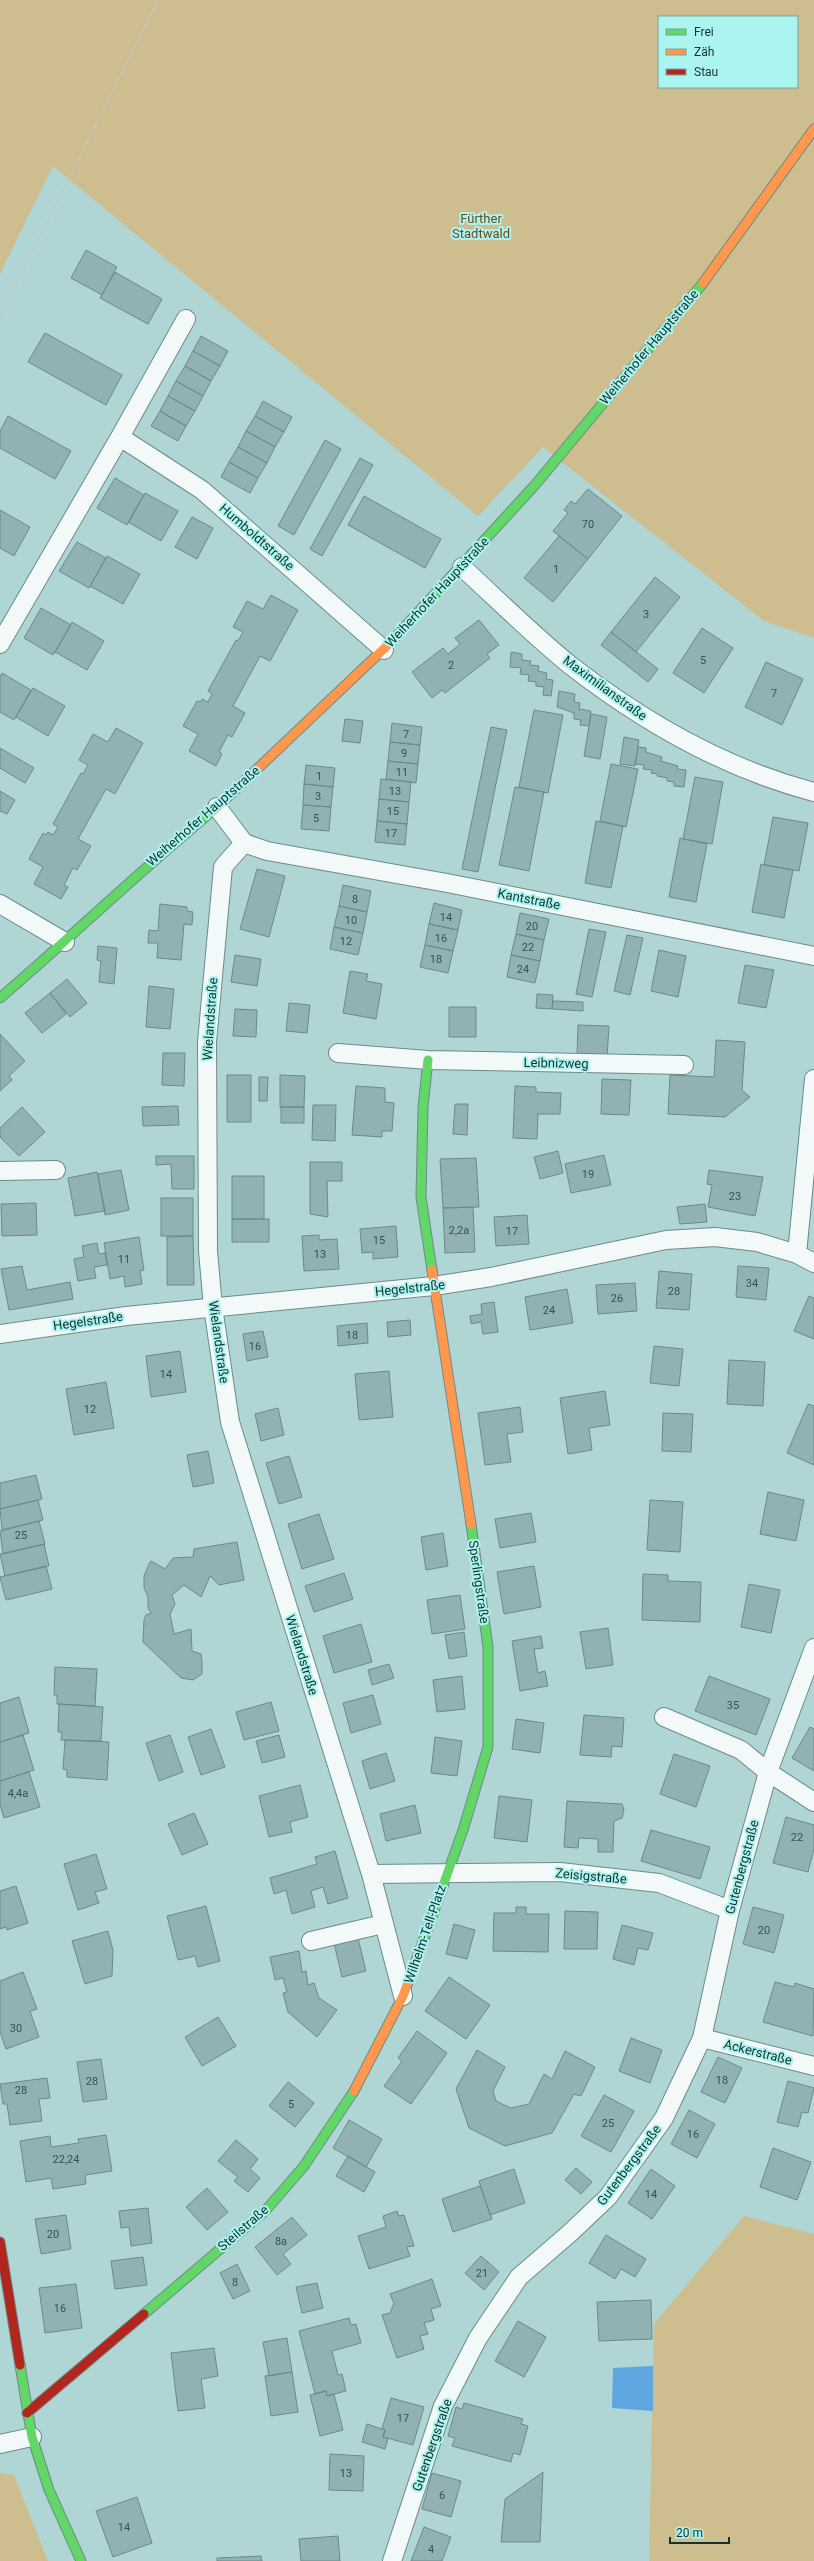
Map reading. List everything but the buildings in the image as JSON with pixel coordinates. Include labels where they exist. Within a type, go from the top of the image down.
[{"type":"street","name":"Weiherhofer Hauptstraße","points":[[0,998],[65,942],[146,866],[217,806],[384,650],[462,567],[540,479],[716,266],[814,129]]},
{"type":"street","points":[[0,644],[186,320]]},
{"type":"street","name":"Humboldtstraße","points":[[120,437],[202,490],[384,650]]},
{"type":"street","name":"Maximilianstraße","points":[[462,567],[570,664],[636,713],[745,768],[814,792]]},
{"type":"street","points":[[217,806],[244,843]]},
{"type":"street","name":"Kantstraße","points":[[244,843],[267,852],[447,883],[814,956]]},
{"type":"street","name":"Wielandstraße","points":[[244,843],[223,867],[207,1042],[208,1251],[213,1307],[230,1422],[371,1874]]},
{"type":"street","points":[[0,904],[65,942]]},
{"type":"street","name":"Leibnizweg","points":[[338,1053],[428,1060],[684,1065]]},
{"type":"street","points":[[428,1060],[423,1107],[421,1197],[434,1286]]},
{"type":"street","points":[[797,1254],[814,1079]]},
{"type":"street","points":[[0,1172],[56,1170]]},
{"type":"street","name":"Hegelstraße","points":[[0,1334],[126,1316],[434,1286],[491,1277],[666,1240],[714,1237],[757,1242],[797,1254],[814,1262]]},
{"type":"street","name":"Sperlingstraße","points":[[434,1286],[467,1494],[488,1647],[488,1747],[463,1830],[446,1874]]},
{"type":"street","name":"Gutenbergstraße","points":[[392,2561],[443,2406],[478,2338],[519,2277],[570,2234],[608,2197],[664,2118],[702,2038],[730,1910],[768,1772],[814,1648]]},
{"type":"street","points":[[664,1717],[741,1750],[768,1772],[814,1802]]},
{"type":"street","name":"Zeisigstraße","points":[[446,1874],[560,1872],[660,1883],[730,1910]]},
{"type":"street","name":"Wilhelm-Tell-Platz","points":[[371,1874],[446,1874],[403,1996],[371,1874]]},
{"type":"street","points":[[311,1941],[383,1924]]},
{"type":"street","name":"Steilstraße","points":[[27,2413],[266,2210],[304,2166],[356,2088],[403,1996]]},
{"type":"street","name":"Ackerstraße","points":[[702,2038],[814,2066]]},
{"type":"street","points":[[0,2242],[32,2437],[48,2490],[81,2561]]},
{"type":"street","points":[[0,2444],[32,2437]]},
{"type":"green space","name":"Fürther Stadtwald","points":[[0,0],[814,0],[814,638],[764,621],[543,447],[478,516],[53,166],[0,274]]},
{"type":"green space","points":[[744,2216],[814,2234],[814,2561],[649,2561],[654,2324]]},
{"type":"green space","points":[[0,2473],[14,2475],[48,2561],[0,2561]]},
{"type":"water","points":[[653,2366],[653,2411],[612,2408],[613,2368]]},
{"type":"railway","points":[[0,315],[158,0]]},
{"type":"traffic: fast","points":[[390,643],[535,485],[703,283]]},
{"type":"traffic: fast","points":[[0,998],[216,808]]},
{"type":"traffic: fast","points":[[428,1060],[423,1107],[421,1197],[432,1270]]},
{"type":"traffic: fast","points":[[420,1950],[463,1830],[488,1747],[488,1647],[471,1524]]},
{"type":"traffic: fast","points":[[144,2314],[266,2210],[304,2166],[354,2091]]},
{"type":"traffic: fast","points":[[20,2365],[32,2437],[49,2490],[81,2561]]},
{"type":"traffic: slow","points":[[703,283],[814,129]]},
{"type":"traffic: slow","points":[[216,808],[390,643]]},
{"type":"traffic: slow","points":[[432,1270],[471,1524]]},
{"type":"traffic: slow","points":[[354,2091],[403,1996],[420,1950]]},
{"type":"traffic: jam","points":[[0,2242],[20,2365]]},
{"type":"traffic: jam","points":[[27,2413],[144,2314]]}]
